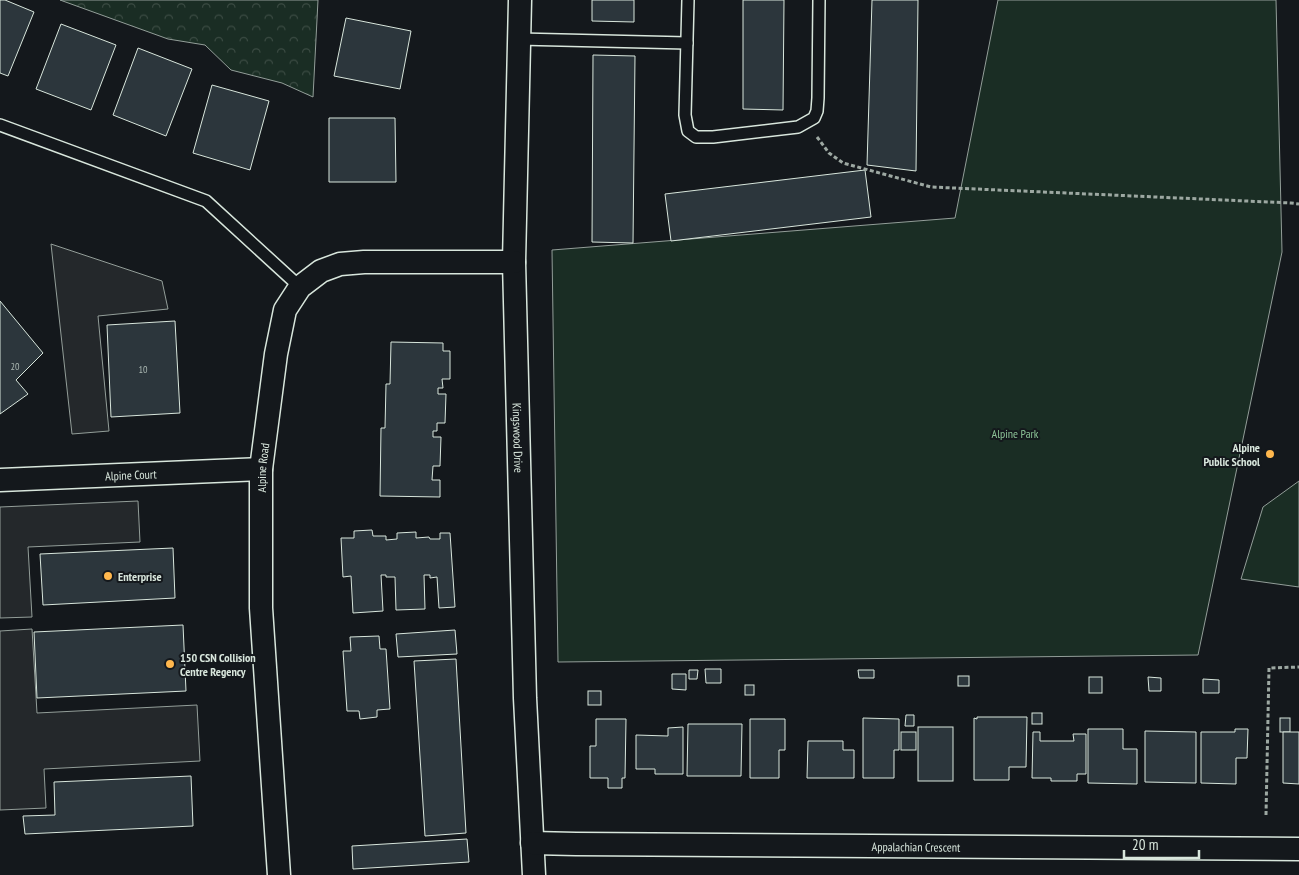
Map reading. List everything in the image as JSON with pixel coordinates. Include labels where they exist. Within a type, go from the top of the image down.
[{"type":"street","name":"Kingswood Drive","points":[[520,0],[514,262],[525,698],[534,875]]},
{"type":"street","name":"Alpine Road","points":[[279,875],[261,608],[261,469],[276,354],[285,310],[300,287],[321,271],[340,264],[364,262],[514,262]]},
{"type":"street","name":"Alpine Court","points":[[0,480],[261,469]]},
{"type":"street","name":"Appalachian Crescent","points":[[532,842],[1299,850]]},
{"type":"lane","points":[[688,0],[685,115],[688,130],[696,137],[713,137],[798,127],[814,118],[817,111],[819,0]]},
{"type":"lane","points":[[519,39],[687,43]]},
{"type":"lane","points":[[0,125],[206,201],[300,287]]},
{"type":"path","points":[[807,122],[829,153],[843,163],[930,187],[1299,204]]},
{"type":"path","points":[[1266,815],[1269,668],[1299,667]]},
{"type":"green space","points":[[60,0],[318,0],[313,97],[282,83],[231,70],[205,45],[168,39]]},
{"type":"green space","name":"Alpine Park","points":[[998,0],[1276,0],[1282,252],[1198,655],[558,662],[552,250],[955,218]]},
{"type":"green space","points":[[1299,481],[1299,587],[1241,579],[1263,507]]},
{"type":"shaded area","points":[[51,244],[162,281],[168,309],[98,316],[109,431],[72,434]]},
{"type":"shaded area","points":[[138,501],[140,542],[28,547],[32,617],[0,618],[0,507]]},
{"type":"shaded area","points":[[32,629],[37,713],[197,705],[200,761],[44,769],[46,808],[0,810],[0,631]]},
{"type":"building","points":[[0,0],[5,0],[34,12],[8,76],[0,73]]},
{"type":"building","points":[[592,0],[634,0],[634,22],[592,21]]},
{"type":"building","points":[[743,0],[784,0],[783,110],[743,109]]},
{"type":"building","points":[[872,0],[918,0],[916,171],[867,165]]},
{"type":"building","points":[[346,18],[411,31],[400,89],[334,76]]},
{"type":"building","points":[[61,24],[116,45],[91,110],[36,89]]},
{"type":"building","points":[[138,48],[192,69],[166,136],[113,115]]},
{"type":"building","points":[[593,55],[635,56],[633,243],[592,242]]},
{"type":"building","points":[[212,85],[269,101],[250,170],[193,153]]},
{"type":"building","points":[[329,118],[395,118],[396,182],[329,182]]},
{"type":"building","points":[[865,170],[871,217],[671,241],[665,194]]},
{"type":"building","points":[[0,301],[43,353],[16,380],[28,394],[0,414]]},
{"type":"building","points":[[175,321],[180,413],[111,417],[107,325]]},
{"type":"building","points":[[391,342],[443,343],[443,351],[450,351],[450,379],[442,379],[443,388],[438,388],[438,394],[446,394],[445,423],[437,423],[437,431],[433,431],[433,437],[441,437],[440,466],[433,466],[432,480],[440,480],[440,497],[380,496],[381,428],[385,428],[386,384],[390,384]]},
{"type":"building","points":[[372,530],[373,536],[386,536],[386,540],[397,539],[397,533],[416,532],[416,538],[429,537],[430,539],[440,539],[440,533],[450,533],[455,607],[439,608],[437,577],[430,578],[430,575],[424,575],[425,609],[396,610],[395,577],[381,575],[383,611],[353,613],[351,576],[343,577],[341,538],[354,538],[354,531]]},
{"type":"building","name":"Enterprise","points":[[173,548],[175,598],[43,605],[40,554]]},
{"type":"building","points":[[183,625],[186,691],[37,698],[34,632]]},
{"type":"building","points":[[455,630],[457,654],[398,657],[396,634]]},
{"type":"building","points":[[379,636],[380,649],[386,649],[390,709],[377,710],[377,717],[360,719],[359,711],[347,711],[343,651],[351,651],[350,637]]},
{"type":"building","points":[[456,659],[466,833],[425,836],[414,661]]},
{"type":"building","points":[[705,669],[721,669],[721,683],[706,683]]},
{"type":"building","points":[[689,670],[698,670],[697,679],[689,679]]},
{"type":"building","points":[[858,670],[874,670],[874,678],[859,678]]},
{"type":"building","points":[[672,674],[686,674],[686,690],[672,689]]},
{"type":"building","points":[[958,676],[969,676],[969,686],[958,686]]},
{"type":"building","points":[[1089,677],[1102,677],[1102,693],[1089,693]]},
{"type":"building","points":[[1148,677],[1161,678],[1161,691],[1149,691]]},
{"type":"building","points":[[1203,679],[1219,680],[1219,693],[1203,693]]},
{"type":"building","points":[[745,685],[754,685],[754,695],[745,695]]},
{"type":"building","points":[[588,691],[601,691],[601,705],[588,705]]},
{"type":"building","points":[[1032,713],[1042,713],[1042,724],[1032,724]]},
{"type":"building","points":[[906,715],[914,715],[914,726],[905,726]]},
{"type":"building","points":[[977,717],[1027,717],[1026,767],[1009,767],[1009,780],[974,780],[974,718],[977,719]]},
{"type":"building","points":[[863,718],[899,719],[899,750],[894,750],[894,778],[863,778]]},
{"type":"building","points":[[1280,718],[1290,718],[1290,732],[1280,732]]},
{"type":"building","points":[[596,719],[626,719],[625,778],[622,778],[622,788],[608,788],[608,778],[590,778],[590,746],[596,746]]},
{"type":"building","points":[[750,719],[785,719],[785,750],[779,750],[779,778],[750,778]]},
{"type":"building","points":[[688,724],[742,724],[741,776],[687,776]]},
{"type":"building","points":[[683,727],[683,774],[655,774],[655,769],[636,769],[636,735],[668,736],[668,728]]},
{"type":"building","points":[[918,727],[953,727],[953,781],[918,781]]},
{"type":"building","points":[[1088,729],[1123,729],[1123,749],[1137,749],[1137,784],[1088,783]]},
{"type":"building","points":[[1235,729],[1248,729],[1247,758],[1236,758],[1236,784],[1201,783],[1201,732],[1235,732]]},
{"type":"building","points":[[1145,731],[1196,732],[1196,783],[1145,782]]},
{"type":"building","points":[[901,732],[916,732],[916,750],[901,750]]},
{"type":"building","points":[[1033,732],[1040,732],[1040,741],[1074,741],[1073,734],[1086,734],[1086,774],[1077,774],[1077,781],[1051,781],[1051,778],[1032,778]]},
{"type":"building","points":[[1283,732],[1299,732],[1299,784],[1283,783]]},
{"type":"building","points":[[808,741],[843,741],[843,750],[854,750],[854,778],[807,778]]},
{"type":"building","points":[[191,776],[193,826],[25,834],[23,816],[55,815],[54,782]]},
{"type":"building","points":[[467,839],[469,862],[353,869],[352,846]]},
{"type":"place","name":"Alpine Public School","points":[[1270,454]]},
{"type":"place","name":"Enterprise","points":[[108,576]]},
{"type":"place","name":"150 CSN Collision Centre Regency","points":[[170,664]]}]
